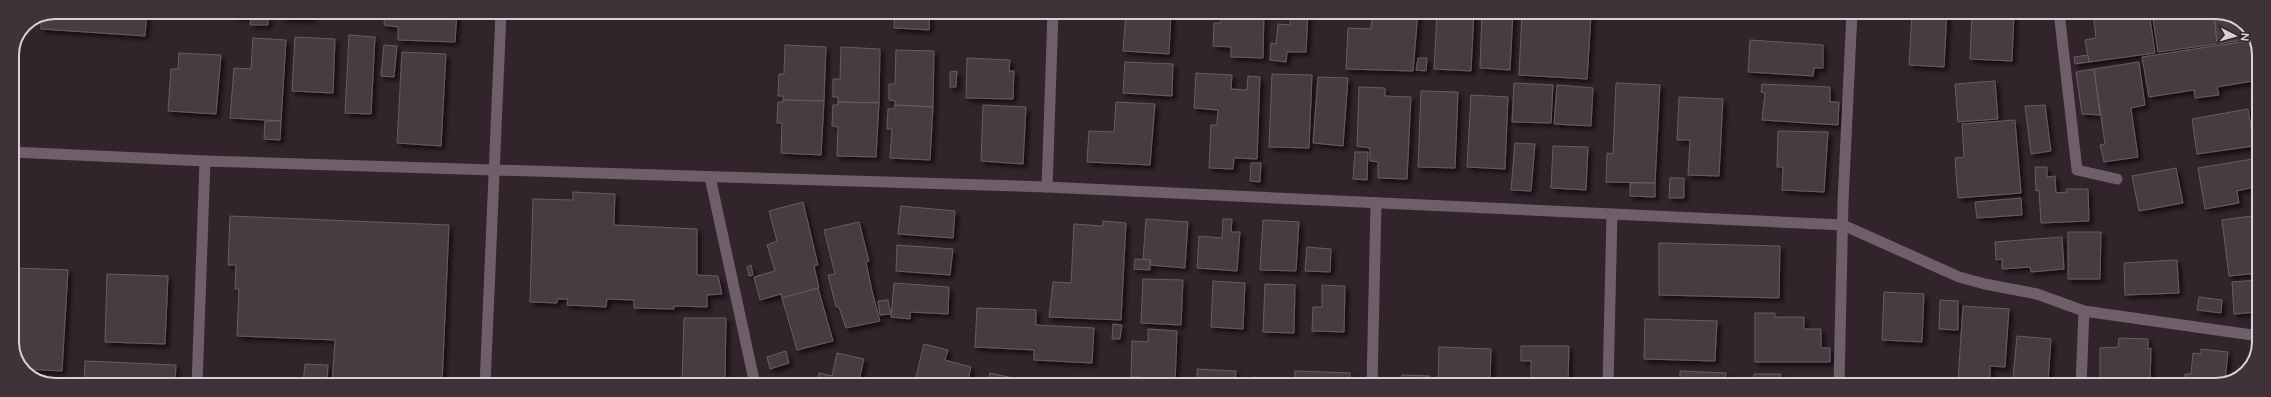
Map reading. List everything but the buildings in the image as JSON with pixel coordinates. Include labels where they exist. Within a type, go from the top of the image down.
[{"type":"street","points":[[484,378],[501,19]]},
{"type":"street","points":[[1047,187],[1053,19]]},
{"type":"street","points":[[1839,378],[1842,225],[1852,19]]},
{"type":"street","points":[[2060,19],[2077,170],[2118,178]]},
{"type":"street","points":[[19,152],[205,161],[1047,187],[1842,225],[1959,277],[1985,284],[2037,294],[2084,311],[2252,335]]},
{"type":"street","points":[[196,378],[205,161]]},
{"type":"street","points":[[710,177],[754,378]]},
{"type":"street","points":[[1372,378],[1376,203]]},
{"type":"street","points":[[1608,378],[1612,214]]},
{"type":"street","points":[[2082,378],[2084,311]]}]
